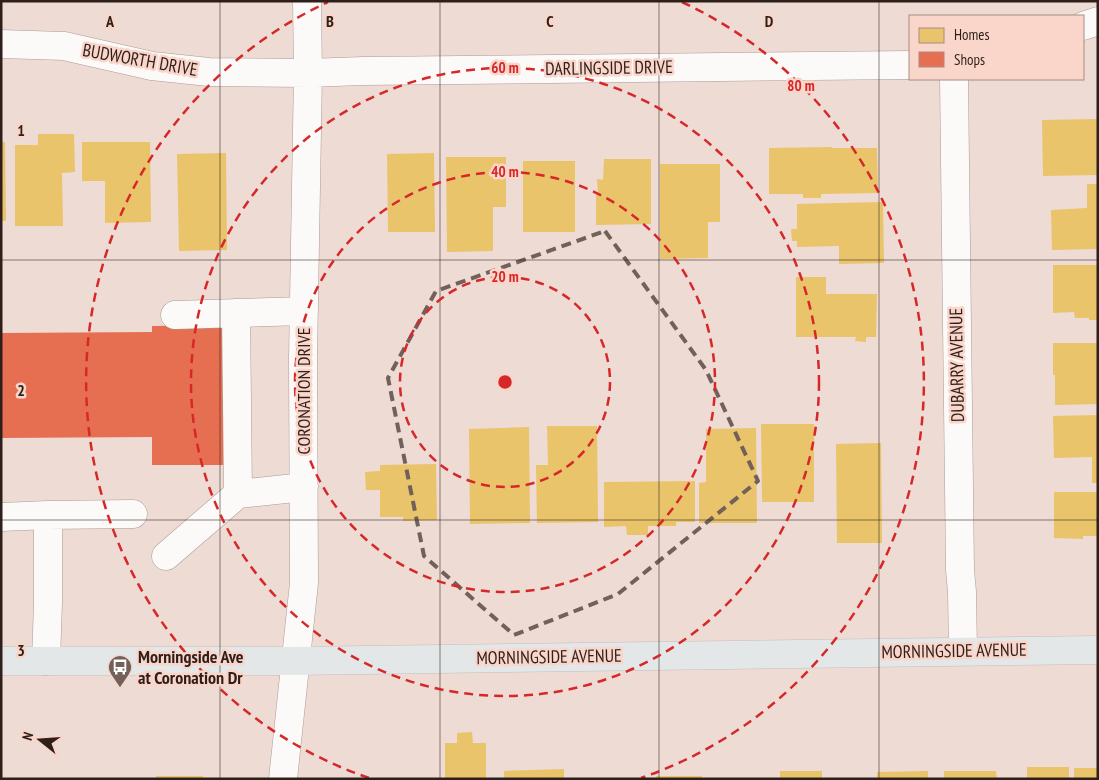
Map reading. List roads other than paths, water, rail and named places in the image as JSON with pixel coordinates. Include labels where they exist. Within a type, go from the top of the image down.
[{"type":"main road","name":"MORNINGSIDE AVENUE","points":[[1,661],[294,661],[1098,650]]},
{"type":"street","name":"CORONATION DRIVE","points":[[283,779],[294,661],[304,583],[307,1]]},
{"type":"street","points":[[1084,26],[1098,21]]},
{"type":"street","name":"BUDWORTH DRIVE","points":[[1,44],[64,46],[152,66],[209,72],[308,73]]},
{"type":"street","name":"DARLINGSIDE DRIVE","points":[[308,73],[909,65]]},
{"type":"street","name":"DUBARRY AVENUE","points":[[954,80],[960,570],[964,651]]},
{"type":"street","points":[[175,315],[304,311]]},
{"type":"street","points":[[236,313],[238,494]]},
{"type":"street","points":[[166,556],[238,494],[304,487]]},
{"type":"street","points":[[1,517],[133,514]]},
{"type":"street","points":[[46,661],[48,515]]},
{"type":"place","name":"Morningside Ave at Coronation Dr","points":[[120,688]]}]
